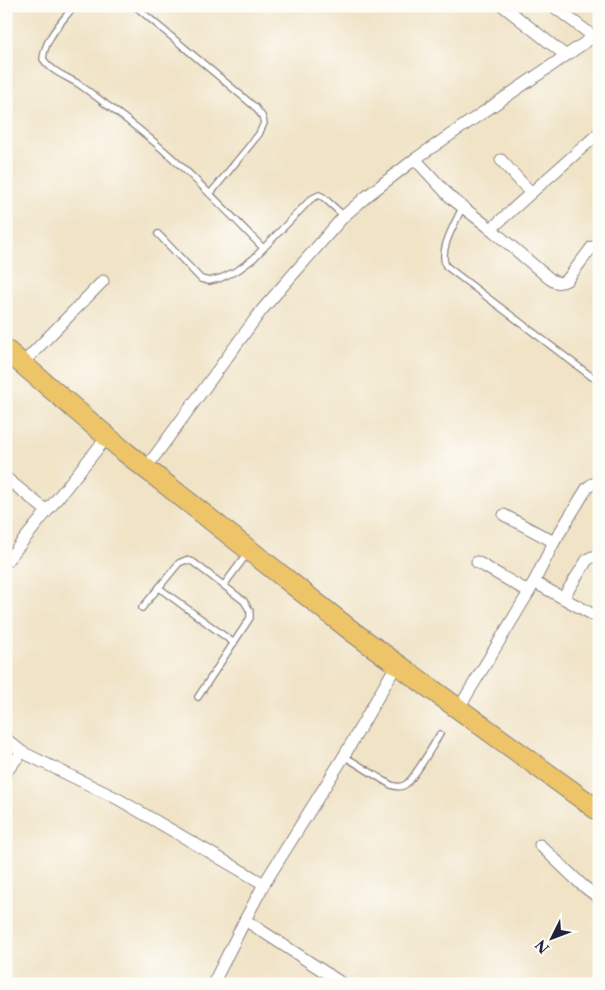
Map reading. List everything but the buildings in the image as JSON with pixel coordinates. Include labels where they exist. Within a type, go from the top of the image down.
[{"type":"highway","points":[[12,359],[107,437],[354,632],[599,811]]},
{"type":"street","points":[[502,6],[565,55]]},
{"type":"street","points":[[146,468],[262,311],[344,216],[415,159],[486,112],[596,34],[553,6]]},
{"type":"street","points":[[490,229],[599,133]]},
{"type":"street","points":[[415,159],[462,208],[556,282],[562,283],[567,280],[592,247]]},
{"type":"street","points":[[501,160],[531,193]]},
{"type":"street","points":[[12,359],[103,281]]},
{"type":"street","points":[[6,562],[107,437]]},
{"type":"street","points":[[6,478],[47,511]]},
{"type":"street","points":[[459,708],[531,587],[554,542],[588,488],[592,484],[599,484]]},
{"type":"street","points":[[504,514],[554,542]]},
{"type":"street","points":[[563,598],[587,560],[592,557],[599,557]]},
{"type":"street","points":[[477,562],[531,587],[563,598],[599,618]]},
{"type":"street","points":[[213,984],[264,884],[344,756],[397,664]]},
{"type":"street","points":[[6,738],[22,752],[118,800],[264,884]]},
{"type":"street","points":[[6,772],[22,752]]},
{"type":"street","points":[[540,845],[582,886],[599,898]]},
{"type":"street","points":[[246,920],[343,984]]},
{"type":"lane","points":[[74,6],[47,40],[42,59],[47,66],[78,84],[146,135],[184,167],[263,248]]},
{"type":"lane","points":[[135,6],[242,96],[262,116],[264,122],[259,134],[210,194]]},
{"type":"lane","points":[[158,234],[193,272],[201,279],[209,281],[230,275],[238,270],[315,196],[323,197],[344,216]]},
{"type":"lane","points":[[462,208],[443,255],[443,261],[446,266],[592,377]]},
{"type":"lane","points":[[224,585],[250,550]]},
{"type":"lane","points":[[142,608],[179,563],[186,560],[193,562],[244,601],[250,611],[250,618],[198,697]]},
{"type":"lane","points":[[159,588],[234,642]]},
{"type":"lane","points":[[344,756],[390,785],[403,786],[410,780],[440,734]]}]
